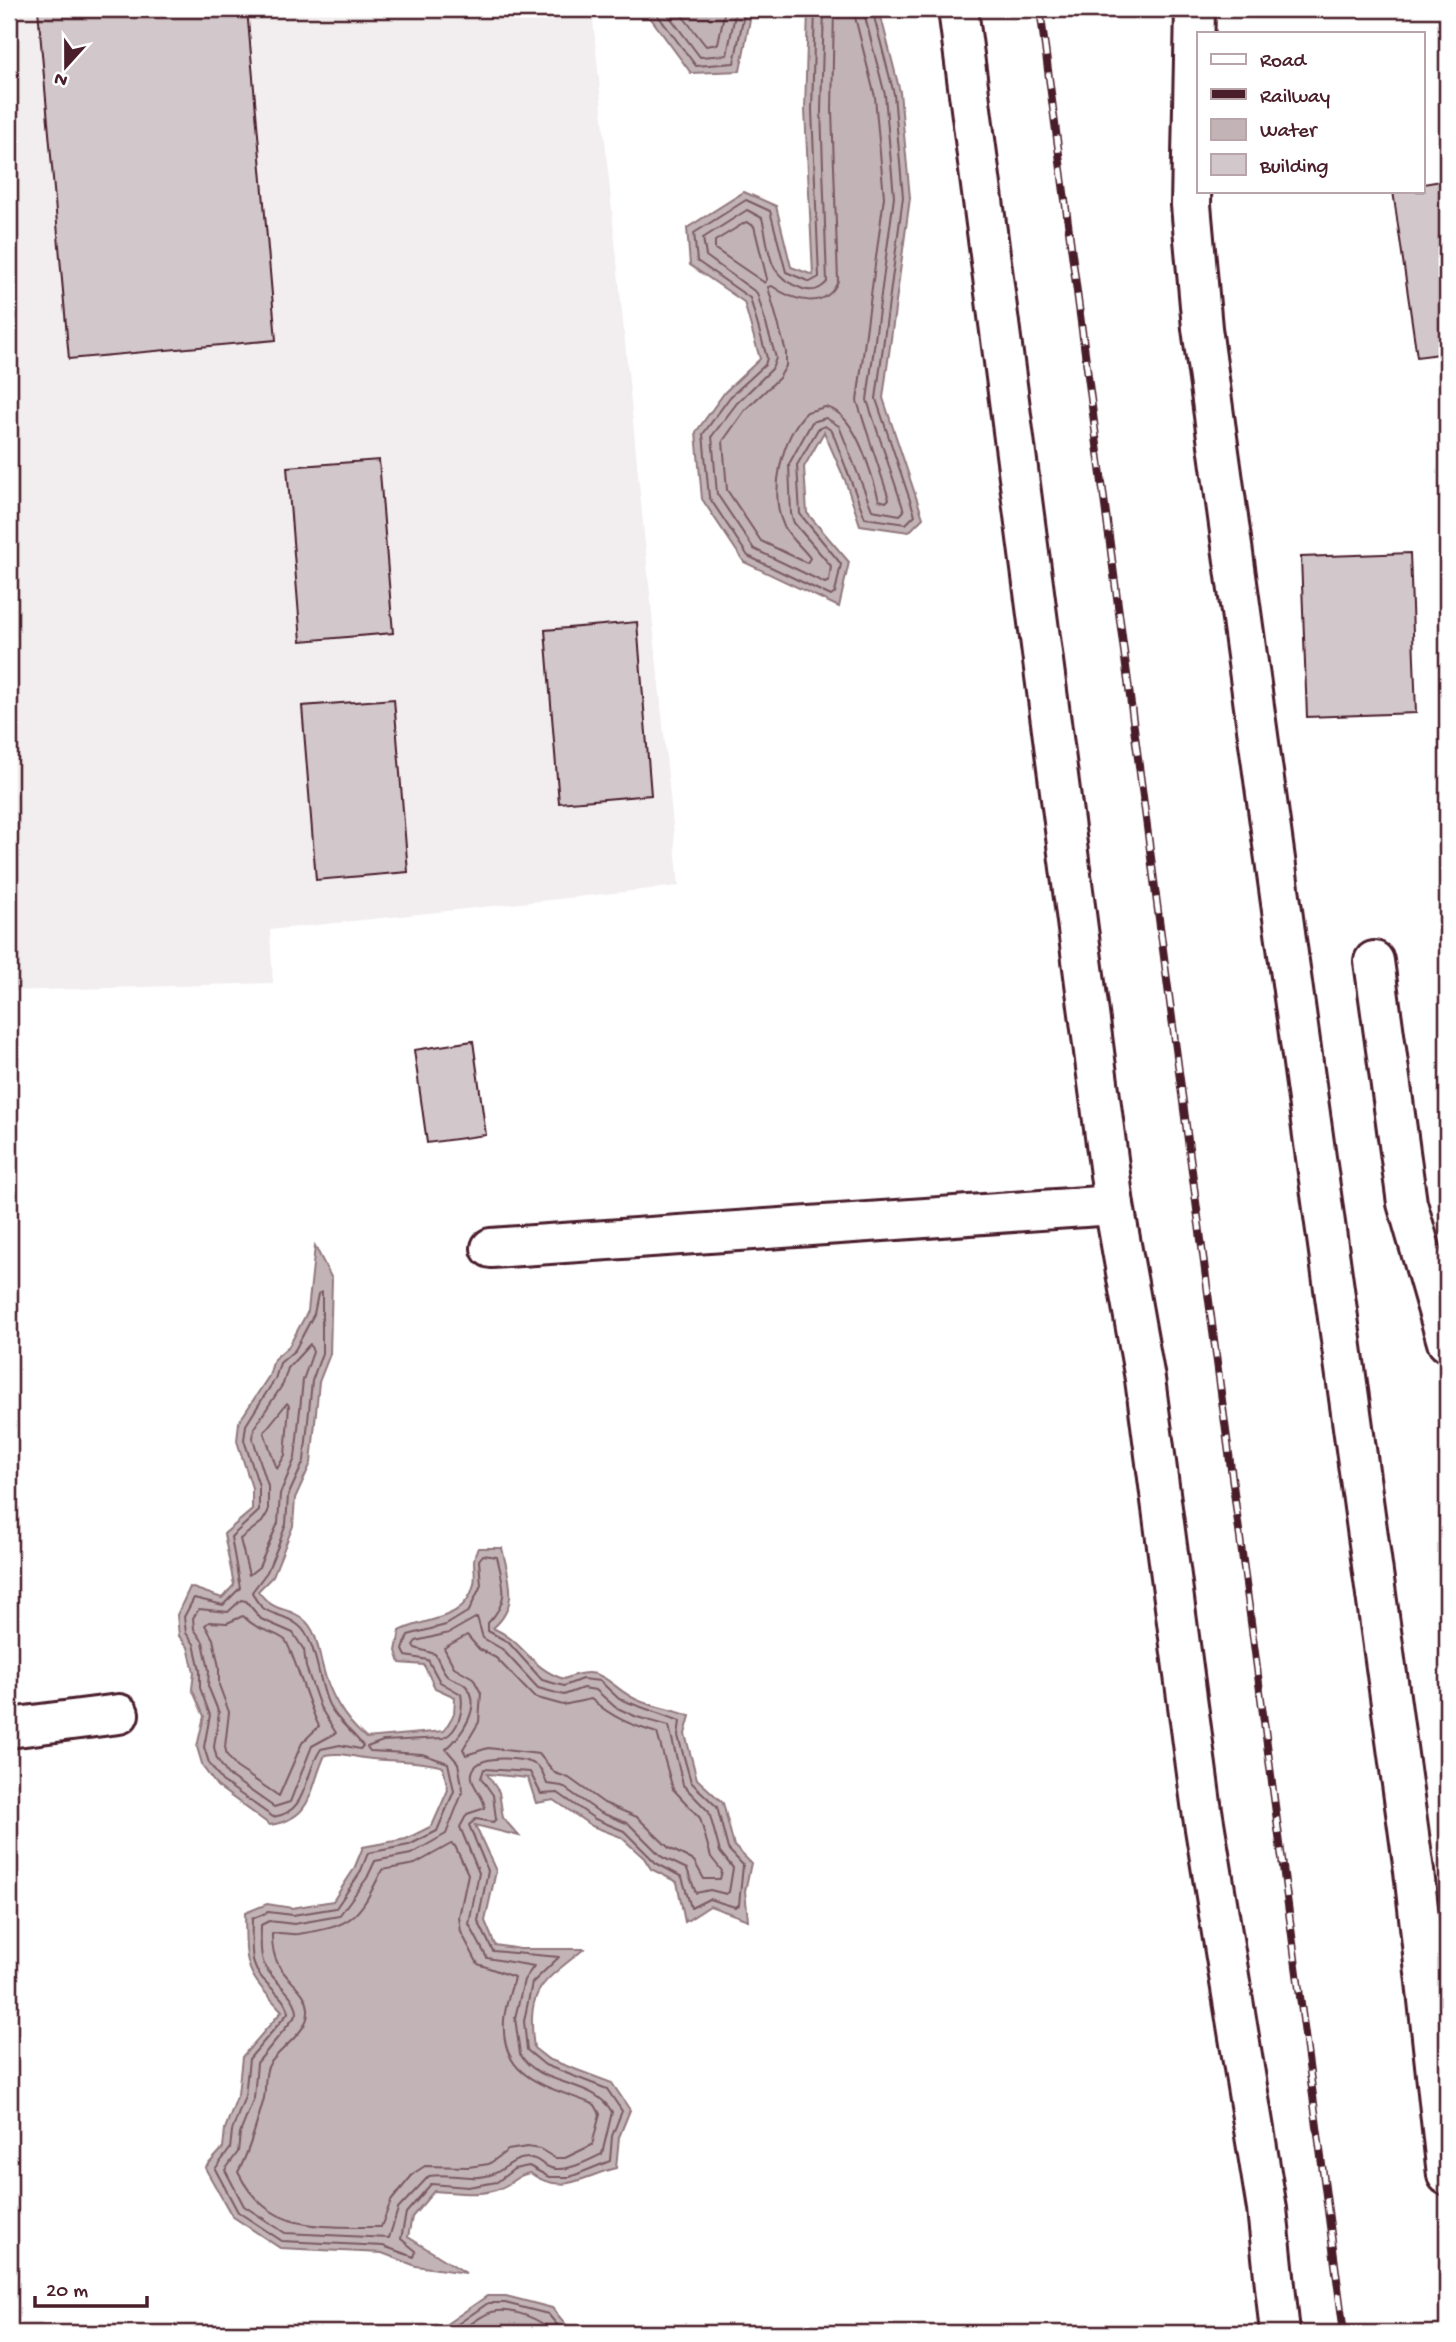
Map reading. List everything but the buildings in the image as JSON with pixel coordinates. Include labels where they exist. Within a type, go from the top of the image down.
[{"type":"street","points":[[958,9],[1114,1205],[1145,1379],[1200,1804],[1267,2210],[1280,2333]]},
{"type":"street","points":[[1195,9],[1191,205],[1202,328],[1414,1871],[1447,2175]]},
{"type":"street","points":[[1374,961],[1407,1203],[1447,1342]]},
{"type":"street","points":[[491,1248],[1114,1205]]},
{"type":"street","points":[[9,1727],[120,1714]]},
{"type":"shaded area","points":[[9,9],[592,9],[679,886],[270,930],[273,983],[9,991]]},
{"type":"water","points":[[644,9],[752,9],[740,71],[691,73]]},
{"type":"water","points":[[808,9],[879,9],[900,92],[910,198],[883,398],[923,518],[909,532],[860,525],[845,480],[824,432],[804,467],[807,513],[849,562],[839,607],[744,562],[702,499],[696,432],[725,392],[760,359],[744,302],[690,265],[687,228],[744,192],[776,206],[791,267],[813,275],[805,110]]},
{"type":"water","points":[[315,1246],[332,1279],[330,1354],[319,1382],[311,1463],[295,1498],[293,1526],[273,1576],[258,1591],[270,1604],[297,1615],[308,1623],[316,1640],[325,1675],[344,1714],[366,1738],[444,1731],[454,1714],[455,1697],[435,1688],[424,1665],[400,1663],[396,1651],[400,1631],[454,1612],[469,1596],[474,1584],[474,1557],[478,1548],[502,1548],[510,1601],[507,1610],[493,1628],[513,1640],[552,1675],[564,1679],[578,1674],[598,1675],[642,1702],[690,1716],[685,1734],[697,1779],[723,1803],[734,1846],[751,1863],[745,1891],[748,1920],[710,1906],[685,1922],[677,1882],[651,1869],[644,1858],[621,1837],[592,1826],[554,1800],[536,1803],[528,1778],[487,1774],[499,1792],[503,1818],[519,1836],[475,1825],[496,1871],[485,1921],[495,1945],[520,1949],[584,1949],[540,1989],[532,2012],[534,2048],[548,2059],[612,2083],[630,2110],[619,2137],[616,2168],[563,2184],[542,2180],[530,2173],[521,2175],[493,2191],[434,2191],[412,2217],[408,2237],[466,2273],[416,2266],[382,2253],[280,2248],[232,2216],[205,2168],[223,2148],[225,2129],[238,2094],[242,2057],[282,2011],[260,1986],[250,1968],[245,1913],[267,1904],[292,1908],[333,1901],[354,1869],[363,1847],[406,1839],[432,1826],[448,1790],[443,1767],[340,1754],[325,1755],[303,1809],[295,1816],[270,1825],[217,1786],[203,1767],[197,1747],[204,1716],[192,1689],[194,1672],[188,1647],[179,1636],[177,1615],[190,1587],[222,1598],[234,1585],[224,1534],[252,1510],[252,1488],[237,1441],[239,1422],[269,1376],[274,1359],[289,1346],[308,1311]]},
{"type":"water","points":[[487,2296],[506,2296],[552,2308],[573,2333],[438,2333],[438,2330]]},
{"type":"railway","points":[[1040,9],[1344,2333]]}]
